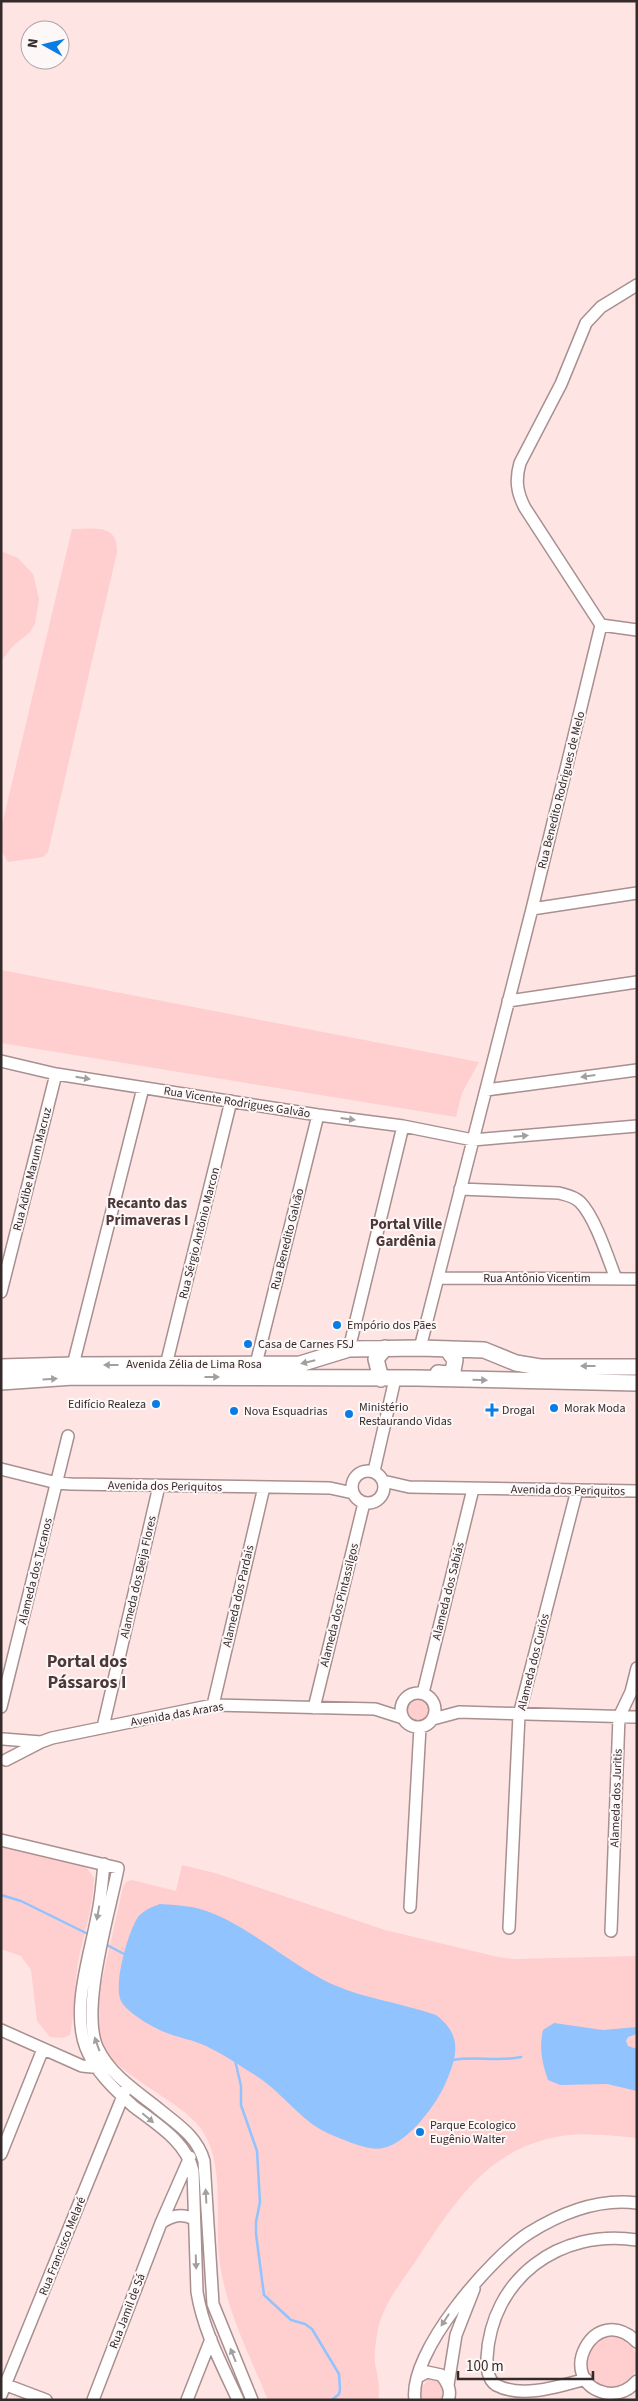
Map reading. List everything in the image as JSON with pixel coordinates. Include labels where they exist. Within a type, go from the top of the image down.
[{"type":"main road","name":"Avenida Zélia de Lima Rosa","points":[[1,1368],[73,1365],[300,1364],[349,1349],[385,1348],[484,1350],[516,1363],[540,1367],[637,1367]]},
{"type":"main road","points":[[385,1348],[376,1359],[388,1379]]},
{"type":"main road","name":"Avenida Zélia de Lima Rosa","points":[[417,1378],[426,1373],[447,1374],[453,1371],[455,1360],[447,1349]]},
{"type":"main road","name":"Avenida Zélia de Lima Rosa","points":[[1,1382],[74,1377],[417,1378],[637,1383]]},
{"type":"street","points":[[637,285],[601,307],[581,330],[561,384],[520,463],[516,481],[520,499],[525,508],[601,625],[637,630]]},
{"type":"street","name":"Rua Benedito Rodrigues de Melo","points":[[420,1348],[532,909],[601,625]]},
{"type":"street","points":[[532,909],[637,893]]},
{"type":"street","points":[[508,1001],[637,982]]},
{"type":"street","name":"Rua Vicente Rodrigues Galvão","points":[[1,1061],[56,1074],[318,1115],[403,1126],[473,1140],[637,1126]]},
{"type":"street","points":[[486,1090],[637,1070]]},
{"type":"street","name":"Rua Adibe Marum Macruz","points":[[1,1292],[56,1074]]},
{"type":"street","points":[[73,1365],[143,1088]]},
{"type":"street","name":"Rua Sérgio Antônio Marcon","points":[[166,1365],[231,1101]]},
{"type":"street","name":"Rua Benedito Galvão","points":[[256,1364],[318,1115]]},
{"type":"street","points":[[349,1349],[403,1126]]},
{"type":"street","points":[[460,1190],[558,1193],[572,1196],[580,1202],[595,1228],[616,1279]]},
{"type":"street","name":"Rua Antônio Vicentim","points":[[438,1278],[637,1279]]},
{"type":"street","points":[[374,1472],[388,1379]]},
{"type":"street","name":"Alameda dos Tucanos","points":[[1,1711],[68,1436]]},
{"type":"street","name":"Avenida dos Periquitos","points":[[1,1469],[57,1483],[330,1488]]},
{"type":"street","points":[[330,1488],[354,1480],[364,1471],[374,1472],[384,1481],[409,1487]]},
{"type":"street","points":[[353,1493],[354,1480]]},
{"type":"street","points":[[383,1493],[384,1481]]},
{"type":"street","name":"Alameda dos Beija Flores","points":[[103,1728],[159,1486]]},
{"type":"street","points":[[330,1488],[353,1493],[364,1503],[375,1501],[383,1493],[409,1487]]},
{"type":"street","name":"Avenida dos Periquitos","points":[[409,1487],[473,1490],[637,1491]]},
{"type":"street","name":"Alameda dos Pardais","points":[[213,1704],[264,1488]]},
{"type":"street","name":"Alameda dos Sabiás","points":[[424,1694],[473,1490]]},
{"type":"street","name":"Alameda dos Curiós","points":[[510,1928],[519,1715],[577,1490]]},
{"type":"street","name":"Alameda dos Pintassilgos","points":[[314,1708],[364,1503]]},
{"type":"street","name":"Alameda dos Juritis","points":[[611,1931],[619,1717],[631,1692],[637,1668]]},
{"type":"street","points":[[375,1709],[402,1704],[413,1694],[424,1694],[432,1699],[435,1706],[433,1719]]},
{"type":"street","name":"Avenida das Araras","points":[[4,1764],[41,1742],[213,1704],[375,1709]]},
{"type":"street","points":[[402,1704],[403,1718]]},
{"type":"street","points":[[435,1706],[459,1712],[637,1717]]},
{"type":"street","points":[[375,1709],[403,1718],[410,1725],[420,1727],[433,1719],[459,1712]]},
{"type":"street","points":[[410,1907],[420,1727]]},
{"type":"street","points":[[2,1738],[8,1749],[4,1764]]},
{"type":"street","name":"Avenida das Araras","points":[[2,1738],[41,1742]]},
{"type":"street","points":[[1,1840],[118,1868],[95,1980],[92,2028],[97,2046],[110,2067],[128,2085],[192,2137],[200,2149],[204,2161],[213,2304],[252,2400]]},
{"type":"street","points":[[104,1864],[97,1917],[83,1988],[80,2017],[85,2046],[96,2068],[122,2096],[174,2139],[190,2157],[193,2171],[197,2292],[200,2308],[210,2339],[238,2400]]},
{"type":"street","points":[[1,2030],[82,2066],[110,2067]]},
{"type":"street","points":[[1,2154],[43,2049]]},
{"type":"street","name":"Rua Francisco Melaré","points":[[3,2388],[128,2085]]},
{"type":"street","name":"Rua Jamil de Sá","points":[[93,2400],[161,2223],[190,2157]]},
{"type":"street","points":[[412,2397],[430,2347],[439,2330],[453,2309],[494,2262],[510,2247],[544,2224],[564,2214],[609,2203],[637,2204]]},
{"type":"street","points":[[161,2223],[173,2216],[188,2216],[194,2219]]},
{"type":"street","points":[[586,2379],[519,2391],[496,2384],[488,2374],[487,2363],[490,2333],[499,2307],[512,2286],[531,2267],[571,2244],[595,2238],[637,2240]]},
{"type":"street","points":[[449,2395],[456,2335],[477,2283]]},
{"type":"street","points":[[634,2388],[609,2393],[595,2389],[586,2379],[580,2360],[584,2347],[593,2336],[613,2330],[626,2334],[637,2342]]},
{"type":"street","points":[[187,2400],[210,2339]]},
{"type":"street","points":[[418,2377],[427,2372],[436,2372],[445,2379],[449,2395]]},
{"type":"street","points":[[3,2388],[46,2400]]},
{"type":"shaded area","points":[[72,529],[96,529],[109,532],[116,543],[117,552],[48,852],[43,857],[8,862],[1,850],[1,829]]},
{"type":"shaded area","points":[[1,551],[18,558],[33,574],[39,599],[35,624],[30,632],[13,646],[1,661]]},
{"type":"shaded area","points":[[1,970],[479,1062],[462,1093],[456,1117],[1,1043]]},
{"type":"shaded area","points":[[418,1694],[428,1699],[433,1709],[428,1719],[418,1724],[408,1719],[403,1709],[408,1699]]},
{"type":"shaded area","points":[[1,1846],[72,1861],[87,1868],[94,1878],[90,1910],[78,1962],[70,2035],[63,2038],[50,2037],[37,2021],[31,1970],[21,1956],[1,1949]]},
{"type":"shaded area","name":"Parque Ecologico Eugênio Walter","points":[[182,1865],[215,1873],[385,1930],[498,1957],[514,1959],[637,1956],[637,2138],[580,2134],[536,2142],[494,2164],[477,2180],[447,2215],[395,2291],[385,2309],[378,2329],[375,2350],[379,2386],[378,2400],[268,2400],[240,2334],[223,2282],[218,2249],[217,2183],[212,2151],[206,2137],[196,2123],[184,2112],[116,2064],[103,2046],[98,2025],[97,2003],[123,1887],[126,1882],[132,1880],[176,1891]]},
{"type":"shaded area","points":[[606,2336],[616,2336],[625,2340],[633,2348],[637,2362],[633,2376],[625,2384],[616,2388],[606,2388],[597,2384],[589,2376],[585,2367],[585,2357],[589,2348],[597,2340]]},
{"type":"shaded area","points":[[429,2378],[437,2379],[442,2385],[442,2400],[421,2400],[421,2388]]},
{"type":"water","points":[[160,1904],[179,1905],[209,1912],[237,1925],[333,1985],[361,1995],[436,2015],[444,2022],[454,2038],[455,2054],[442,2091],[421,2121],[412,2131],[393,2145],[375,2149],[357,2145],[316,2127],[263,2080],[225,2056],[201,2044],[162,2031],[135,2015],[121,2001],[119,1993],[120,1971],[130,1934],[138,1917],[145,1911]]},
{"type":"water","points":[[554,2023],[603,2030],[637,2027],[637,2034],[628,2037],[626,2041],[628,2046],[637,2049],[637,2091],[607,2084],[560,2085],[548,2080],[544,2067],[541,2043],[543,2030]]},
{"type":"waterway","points":[[1,1895],[21,1901],[88,1934]]},
{"type":"waterway","points":[[107,1945],[126,1955]]},
{"type":"waterway","points":[[453,2060],[521,2057]]},
{"type":"waterway","points":[[235,2060],[241,2086],[241,2105],[257,2151],[260,2202],[256,2234],[264,2295],[291,2320],[305,2324],[312,2329],[339,2374],[339,2394],[332,2400]]},
{"type":"place","name":"Empório dos Pães","points":[[337,1325]]},
{"type":"place","name":"Casa de Carnes FSJ","points":[[248,1344]]},
{"type":"place","name":"Edifício Realeza","points":[[156,1404]]},
{"type":"place","name":"Morak Moda","points":[[554,1408]]},
{"type":"place","name":"Drogal","points":[[492,1410]]},
{"type":"place","name":"Nova Esquadrias","points":[[234,1411]]},
{"type":"place","name":"Ministério Restaurando Vidas","points":[[349,1414]]},
{"type":"place","name":"Parque Ecologico Eugênio Walter","points":[[420,2132]]},
{"type":"district","name":"Recanto das Primaveras I","points":[[147,1212]]},
{"type":"district","name":"Portal Ville Gardênia","points":[[406,1232]]},
{"type":"district","name":"Portal dos Pássaros I","points":[[87,1671]]}]
